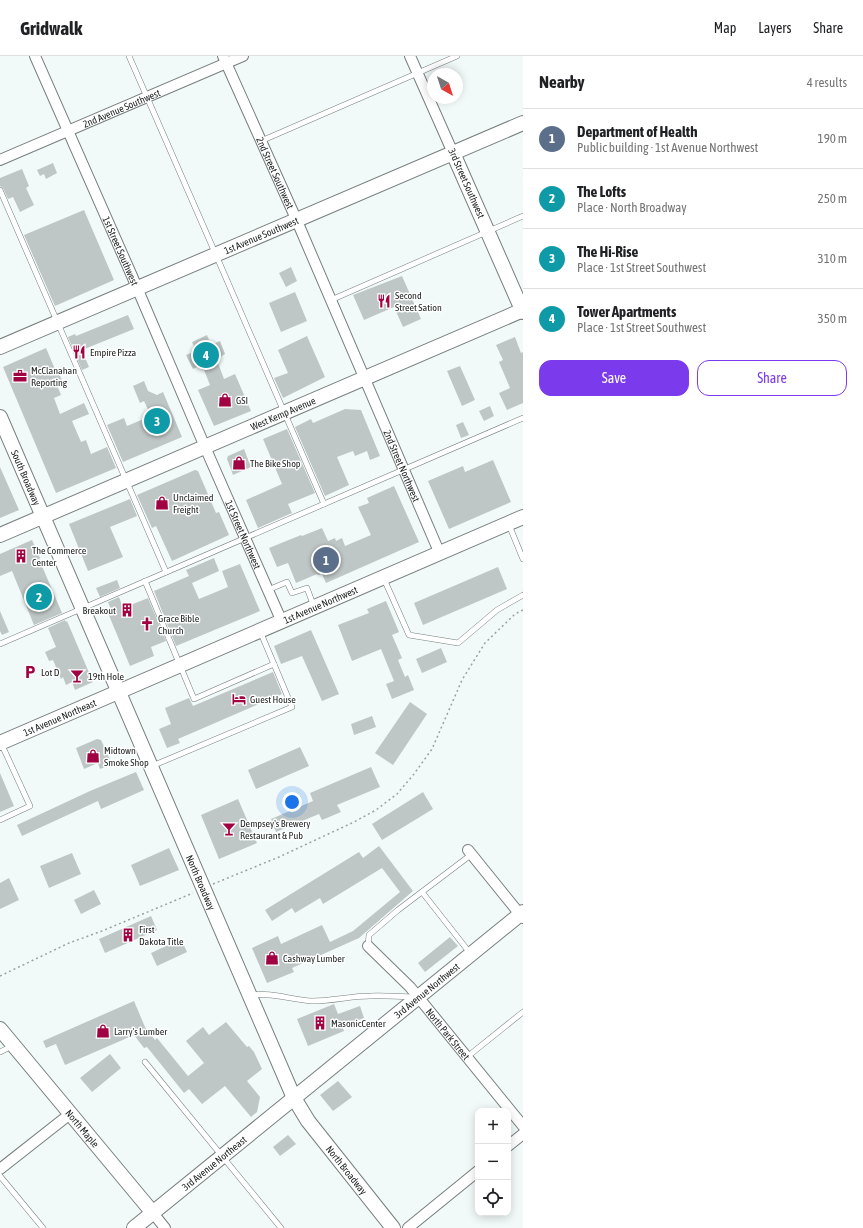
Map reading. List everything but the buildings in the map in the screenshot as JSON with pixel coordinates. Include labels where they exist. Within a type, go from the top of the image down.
[{"type":"street","name":"1st Street Southwest","points":[[35,56],[205,447]]},
{"type":"street","name":"2nd Avenue Southwest","points":[[0,160],[147,97],[225,60],[243,56]]},
{"type":"street","name":"3rd Street Southwest","points":[[410,56],[523,311]]},
{"type":"street","name":"2nd Street Southwest","points":[[225,60],[364,378]]},
{"type":"street","name":"1st Avenue Southwest","points":[[0,347],[523,124]]},
{"type":"street","name":"West Kemp Avenue","points":[[0,535],[523,311]]},
{"type":"street","name":"2nd Street Northwest","points":[[364,378],[440,554]]},
{"type":"street","name":"South Broadway","points":[[0,418],[43,516]]},
{"type":"street","name":"1st Street Northwest","points":[[205,447],[282,622]]},
{"type":"street","name":"North Broadway","points":[[43,516],[294,1098],[308,1121],[393,1228]]},
{"type":"street","name":"1st Avenue Northwest","points":[[119,692],[523,518]]},
{"type":"street","name":"1st Avenue Northeast","points":[[0,743],[119,692]]},
{"type":"street","points":[[470,852],[522,915]]},
{"type":"street","name":"3rd Avenue Northwest","points":[[294,1098],[471,954],[522,915]]},
{"type":"street","name":"North Park Street","points":[[368,946],[418,997],[523,1126]]},
{"type":"street","name":"North Maple","points":[[0,1029],[165,1228]]},
{"type":"street","name":"3rd Avenue Northeast","points":[[134,1228],[294,1098]]},
{"type":"street","points":[[0,1169],[70,1114]]},
{"type":"street","points":[[510,1144],[523,1134]]},
{"type":"street","points":[[408,1228],[475,1173]]},
{"type":"lane","points":[[129,56],[324,504]]},
{"type":"lane","points":[[261,141],[457,56]]},
{"type":"lane","points":[[0,190],[166,572]]},
{"type":"lane","points":[[331,300],[523,216]]},
{"type":"lane","points":[[0,643],[523,418]]},
{"type":"lane","points":[[508,524],[523,558]]},
{"type":"lane","points":[[384,578],[409,635],[458,643],[498,610],[523,595]]},
{"type":"lane","points":[[145,581],[194,699],[274,664]]},
{"type":"lane","points":[[268,590],[287,582],[292,593],[306,588],[315,608]]},
{"type":"lane","points":[[151,766],[292,707],[260,631]]},
{"type":"lane","points":[[0,743],[30,806],[0,820]]},
{"type":"lane","points":[[368,946],[369,935],[470,852]]},
{"type":"lane","points":[[422,892],[471,954]]},
{"type":"lane","points":[[250,996],[271,994],[296,1000],[311,1001],[326,1001],[370,996],[418,997]]},
{"type":"lane","points":[[467,1057],[523,1012]]},
{"type":"lane","points":[[0,1052],[13,1045]]},
{"type":"lane","points":[[145,1062],[281,1228]]},
{"type":"lane","points":[[0,1176],[43,1228]]},
{"type":"path","points":[[0,976],[69,943],[102,931],[279,857],[354,822],[376,810],[397,794],[432,749],[462,680],[485,644],[515,614],[523,610]]},
{"type":"place","name":"Second Street Sation","points":[[384,301]]},
{"type":"place","name":"Empire Pizza","points":[[79,352]]},
{"type":"place","name":"Tower Apartments","points":[[206,355]]},
{"type":"place","name":"McClanahan Reporting","points":[[20,376]]},
{"type":"place","name":"GSI","points":[[225,400]]},
{"type":"place","name":"The Hi-Rise","points":[[157,421]]},
{"type":"place","name":"The Bike Shop","points":[[239,463]]},
{"type":"place","name":"Unclaimed Freight","points":[[162,503]]},
{"type":"place","name":"The Commerce Center","points":[[21,556]]},
{"type":"place","name":"Department of Health","points":[[326,560]]},
{"type":"place","name":"The Lofts","points":[[39,597]]},
{"type":"place","name":"Breakout","points":[[127,610]]},
{"type":"place","name":"Grace Bible Church","points":[[147,624]]},
{"type":"place","name":"Lot D","points":[[30,672]]},
{"type":"place","name":"19th Hole","points":[[77,676]]},
{"type":"place","name":"Guest House","points":[[239,699]]},
{"type":"place","name":"Midtown Smoke Shop","points":[[93,756]]},
{"type":"place","name":"Dempsey's Brewery Restaurant & Pub","points":[[229,829]]},
{"type":"place","name":"First Dakota Title","points":[[128,935]]},
{"type":"place","name":"Cashway Lumber","points":[[272,958]]},
{"type":"place","name":"MasonicCenter","points":[[320,1023]]},
{"type":"place","name":"Larry's Lumber","points":[[103,1031]]}]
